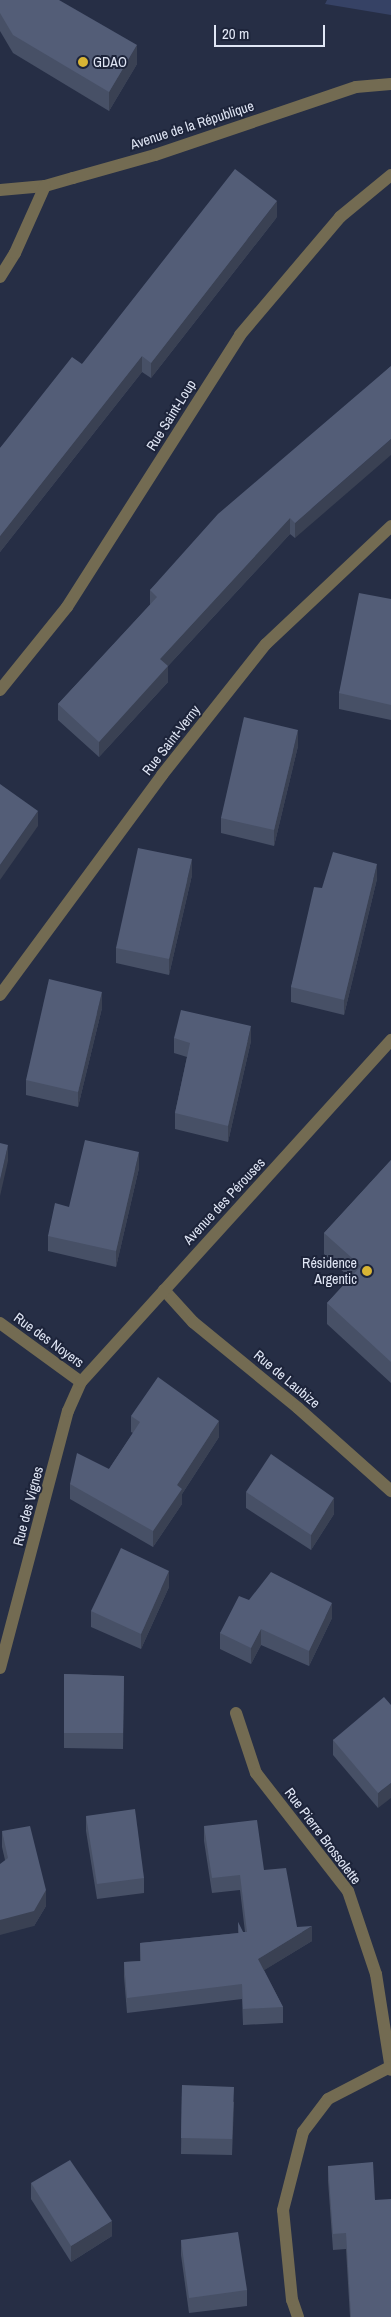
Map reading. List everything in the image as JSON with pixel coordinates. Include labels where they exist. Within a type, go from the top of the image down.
[{"type":"street","name":"Avenue de la République","points":[[1,187],[45,186],[156,155],[356,87],[391,84]]},
{"type":"street","name":"Rue Saint-Loup","points":[[0,690],[67,606],[240,335],[340,216],[391,176]]},
{"type":"street","points":[[0,277],[16,252],[45,186]]},
{"type":"street","name":"Rue Saint-Verny","points":[[0,995],[162,775],[266,644],[391,526]]},
{"type":"street","name":"Avenue des Pérouses","points":[[81,1382],[391,1040]]},
{"type":"street","name":"Rue de Laubize","points":[[164,1290],[193,1322],[298,1408],[391,1491]]},
{"type":"street","name":"Rue des Noyers","points":[[0,1323],[81,1382]]},
{"type":"street","name":"Rue des Vignes","points":[[0,1668],[68,1411],[81,1382]]},
{"type":"street","name":"Rue Pierre Brossolette","points":[[236,1713],[256,1773],[348,1891],[376,1974],[390,2069]]},
{"type":"street","points":[[298,2317],[292,2300],[283,2210],[303,2132],[328,2099],[390,2069]]},
{"type":"shaded area","points":[[327,0],[391,0],[391,15],[325,4]]},
{"type":"building","points":[[0,0],[59,0],[137,45],[109,92],[13,35],[0,13]]},
{"type":"building","points":[[235,169],[277,201],[151,363],[142,356],[0,536],[0,448],[72,357],[82,364]]},
{"type":"building","points":[[391,366],[391,439],[295,523],[290,518],[160,659],[168,666],[99,742],[58,704],[157,597],[150,590],[218,514]]},
{"type":"building","points":[[359,593],[391,599],[391,705],[339,693]]},
{"type":"building","points":[[244,717],[298,730],[274,830],[221,818]]},
{"type":"building","points":[[0,784],[38,811],[0,865]]},
{"type":"building","points":[[138,848],[192,859],[169,959],[116,948]]},
{"type":"building","points":[[333,852],[377,864],[344,1000],[291,987],[314,887],[322,888]]},
{"type":"building","points":[[49,979],[102,992],[78,1092],[26,1080]]},
{"type":"building","points":[[181,1010],[251,1026],[228,1126],[175,1113],[190,1043],[174,1038]]},
{"type":"building","points":[[85,1140],[139,1152],[116,1251],[48,1236],[55,1203],[69,1207]]},
{"type":"building","points":[[0,1143],[8,1145],[0,1180]]},
{"type":"building","name":"Résidence Argentic","points":[[391,1160],[391,1362],[327,1303],[361,1266],[324,1233]]},
{"type":"building","points":[[158,1377],[219,1421],[177,1485],[182,1489],[153,1531],[70,1484],[77,1453],[109,1469],[140,1422],[131,1416]]},
{"type":"building","points":[[271,1454],[334,1498],[311,1535],[246,1492]]},
{"type":"building","points":[[121,1548],[169,1571],[141,1634],[91,1611]]},
{"type":"building","points":[[271,1572],[332,1603],[309,1651],[261,1629],[251,1648],[220,1633],[239,1596],[249,1600]]},
{"type":"building","points":[[64,1674],[124,1676],[123,1733],[64,1733]]},
{"type":"building","points":[[384,1697],[391,1705],[391,1783],[378,1793],[333,1740]]},
{"type":"building","points":[[135,1809],[144,1878],[97,1884],[86,1816]]},
{"type":"building","points":[[257,1820],[264,1870],[286,1868],[297,1927],[312,1926],[258,1959],[283,2007],[243,2009],[242,1984],[127,1998],[124,1962],[141,1961],[140,1943],[239,1933],[238,1922],[243,1932],[247,1932],[240,1875],[212,1878],[204,1826]]},
{"type":"building","points":[[30,1826],[46,1890],[34,1911],[0,1920],[0,1864],[8,1858],[2,1831]]},
{"type":"building","points":[[182,2085],[234,2087],[232,2139],[181,2138]]},
{"type":"building","points":[[70,2160],[112,2221],[71,2246],[31,2183]]},
{"type":"building","points":[[373,2162],[375,2200],[391,2199],[391,2317],[351,2317],[346,2233],[333,2234],[328,2166]]},
{"type":"building","points":[[238,2232],[247,2290],[189,2298],[181,2240]]},
{"type":"place","name":"GDAO","points":[[83,62]]},
{"type":"place","name":"Résidence Argentic","points":[[367,1271]]}]
